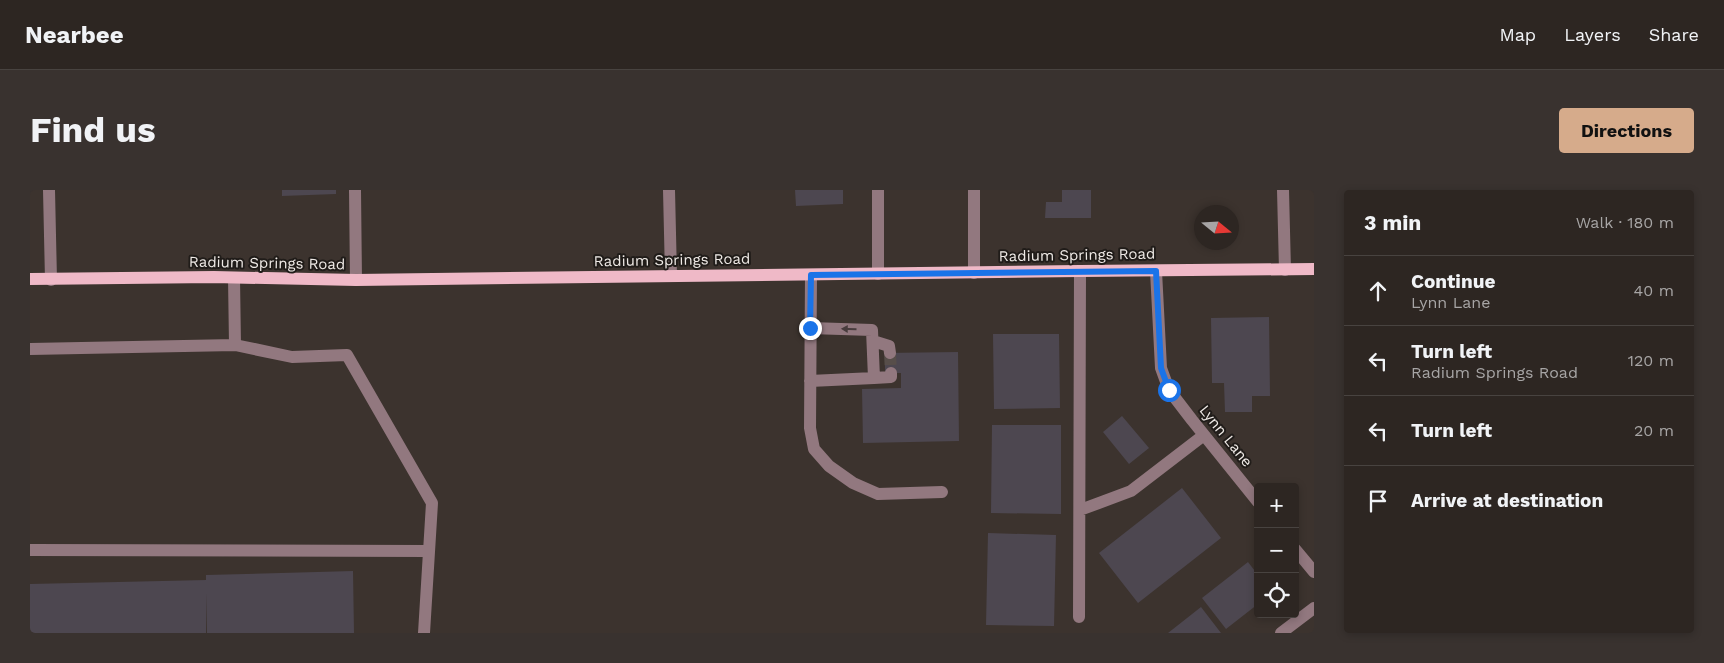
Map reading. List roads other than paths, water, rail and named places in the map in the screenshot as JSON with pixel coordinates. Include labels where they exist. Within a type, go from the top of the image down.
[{"type":"main road","name":"Radium Springs Road","points":[[30,279],[234,278],[356,280],[1314,269]]},
{"type":"street","points":[[49,190],[51,280]]},
{"type":"street","points":[[355,190],[356,280]]},
{"type":"street","points":[[669,190],[671,276]]},
{"type":"street","points":[[878,190],[878,274]]},
{"type":"street","points":[[974,190],[974,273]]},
{"type":"street","points":[[1283,190],[1285,270]]},
{"type":"street","points":[[1079,617],[1080,271]]},
{"type":"street","name":"Lynn Lane","points":[[1156,271],[1161,368],[1169,390],[1254,497]]},
{"type":"street","points":[[811,275],[810,428],[814,449],[829,466],[853,483],[878,494],[942,492]]},
{"type":"street","points":[[234,278],[235,345]]},
{"type":"street","points":[[810,328],[872,330],[874,378]]},
{"type":"street","points":[[873,341],[889,346],[890,353]]},
{"type":"street","points":[[30,349],[235,345],[292,357],[348,355],[432,504],[424,633]]},
{"type":"street","points":[[810,381],[891,377],[891,373]]},
{"type":"street","points":[[1080,510],[1131,491],[1204,435]]},
{"type":"street","points":[[30,550],[429,551]]},
{"type":"street","points":[[1299,554],[1314,572]]},
{"type":"street","points":[[1281,633],[1314,608]]},
{"type":"tunnel","points":[[890,353],[891,373]]}]
